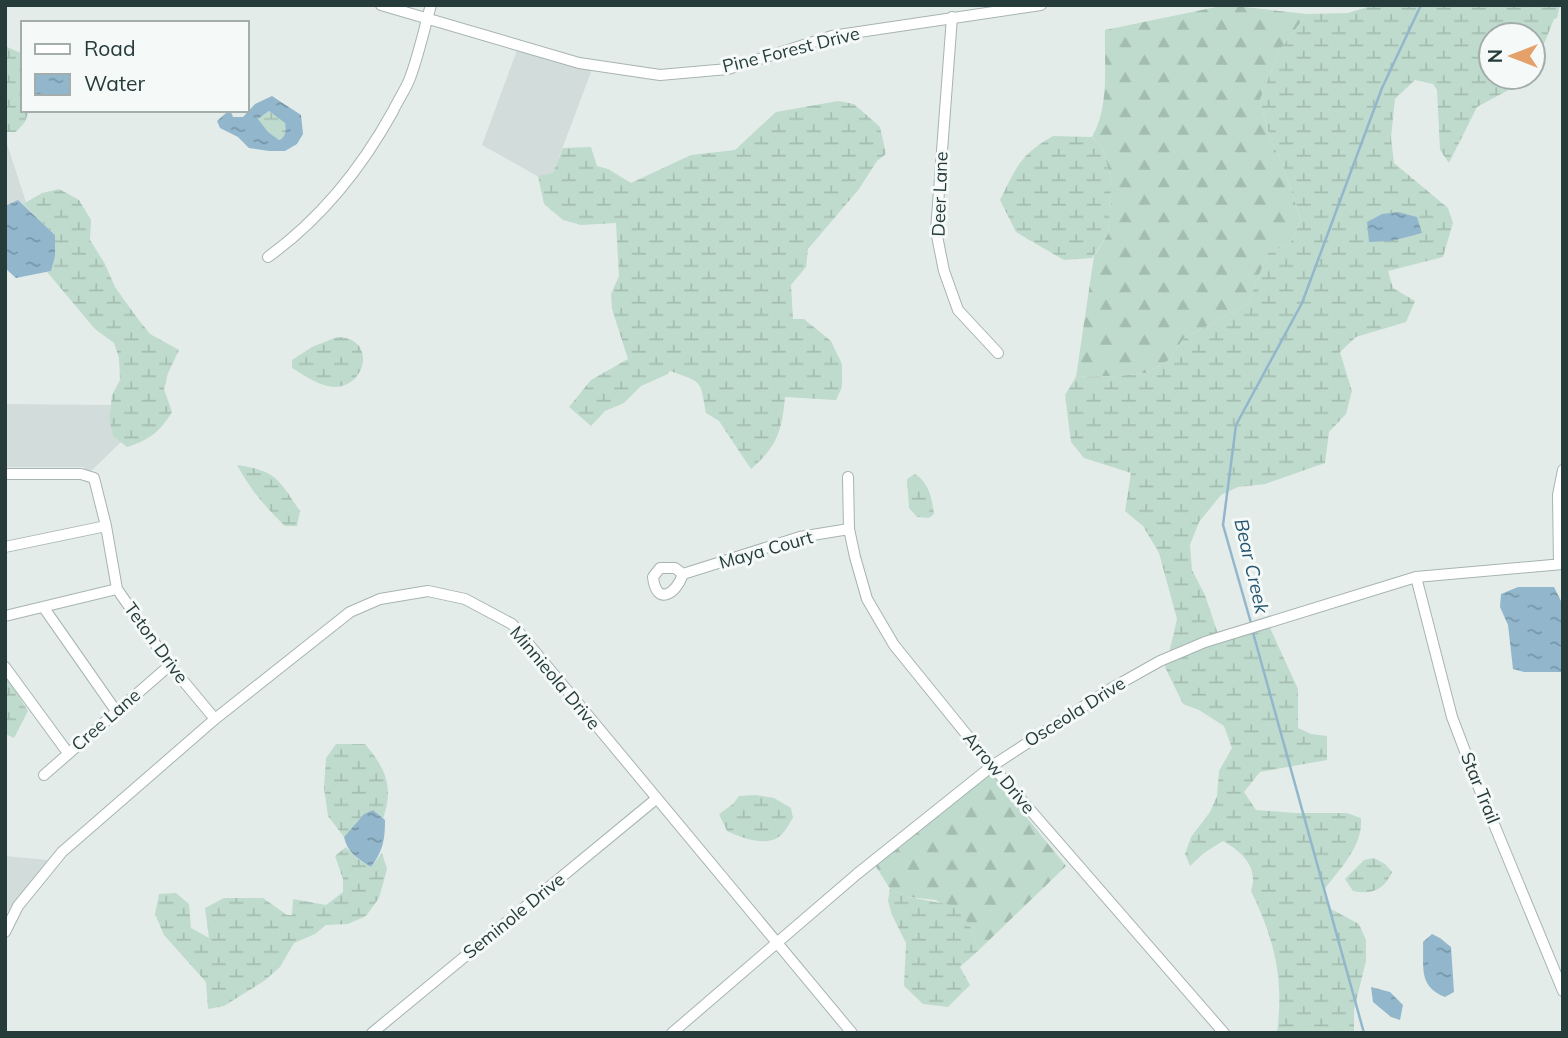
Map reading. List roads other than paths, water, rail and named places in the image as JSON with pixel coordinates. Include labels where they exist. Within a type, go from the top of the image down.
[{"type":"street","name":"Pine Forest Drive","points":[[381,5],[579,63],[660,75],[728,69],[832,36],[1041,5]]},
{"type":"street","points":[[268,257],[303,230],[359,168],[410,78],[431,5]]},
{"type":"street","name":"Deer Lane","points":[[952,17],[936,231],[944,271],[958,310],[999,353]]},
{"type":"street","points":[[1561,564],[1558,495],[1563,470]]},
{"type":"street","name":"Teton Drive","points":[[5,474],[81,474],[93,478],[106,526],[117,589],[170,665],[215,719]]},
{"type":"street","name":"Arrow Drive","points":[[848,477],[849,529],[867,599],[894,645],[992,766],[1224,1033]]},
{"type":"street","points":[[5,547],[106,526]]},
{"type":"street","name":"Maya Court","points":[[684,574],[800,537],[849,529]]},
{"type":"street","name":"Osceola Drive","points":[[672,1033],[857,874],[992,766],[1112,688],[1160,661],[1205,642],[1416,577],[1561,564]]},
{"type":"street","name":"Star Trail","points":[[1416,577],[1452,717],[1563,991]]},
{"type":"street","points":[[5,616],[117,589]]},
{"type":"street","name":"Minnieola Drive","points":[[5,932],[18,905],[62,852],[215,719],[350,612],[380,599],[428,591],[465,599],[512,624],[852,1033]]},
{"type":"street","points":[[44,608],[116,711]]},
{"type":"street","name":"Cree Lane","points":[[44,775],[170,665]]},
{"type":"street","points":[[5,667],[68,753]]},
{"type":"street","name":"Seminole Drive","points":[[372,1033],[656,799]]},
{"type":"water","points":[[272,96],[301,115],[303,134],[297,144],[285,151],[249,148],[238,137],[220,128],[217,121],[226,113],[231,112],[233,117],[243,117],[255,104]],"holes":[[[269,111],[285,123],[285,133],[279,140],[268,132],[258,119]]]},
{"type":"water","points":[[18,200],[55,235],[55,256],[51,271],[16,278],[5,268],[5,206]]},
{"type":"water","points":[[1398,212],[1417,217],[1422,233],[1392,241],[1369,242],[1367,222],[1382,214]]},
{"type":"water","points":[[1518,587],[1554,587],[1563,605],[1563,672],[1524,672],[1513,669],[1508,625],[1500,607],[1501,594]]},
{"type":"water","points":[[373,810],[385,820],[385,827],[381,850],[371,867],[350,851],[344,837],[364,814]]},
{"type":"water","points":[[1432,934],[1451,947],[1454,992],[1445,997],[1430,987],[1424,975],[1423,942]]},
{"type":"water","points":[[1371,987],[1390,992],[1403,1005],[1400,1020],[1391,1017],[1373,1002]]},
{"type":"waterway","name":"Bear Creek","points":[[1251,623],[1223,525],[1236,425],[1302,303],[1382,88],[1421,5]]},
{"type":"waterway","name":"Bear Creek","points":[[1252,629],[1364,1033]]}]
